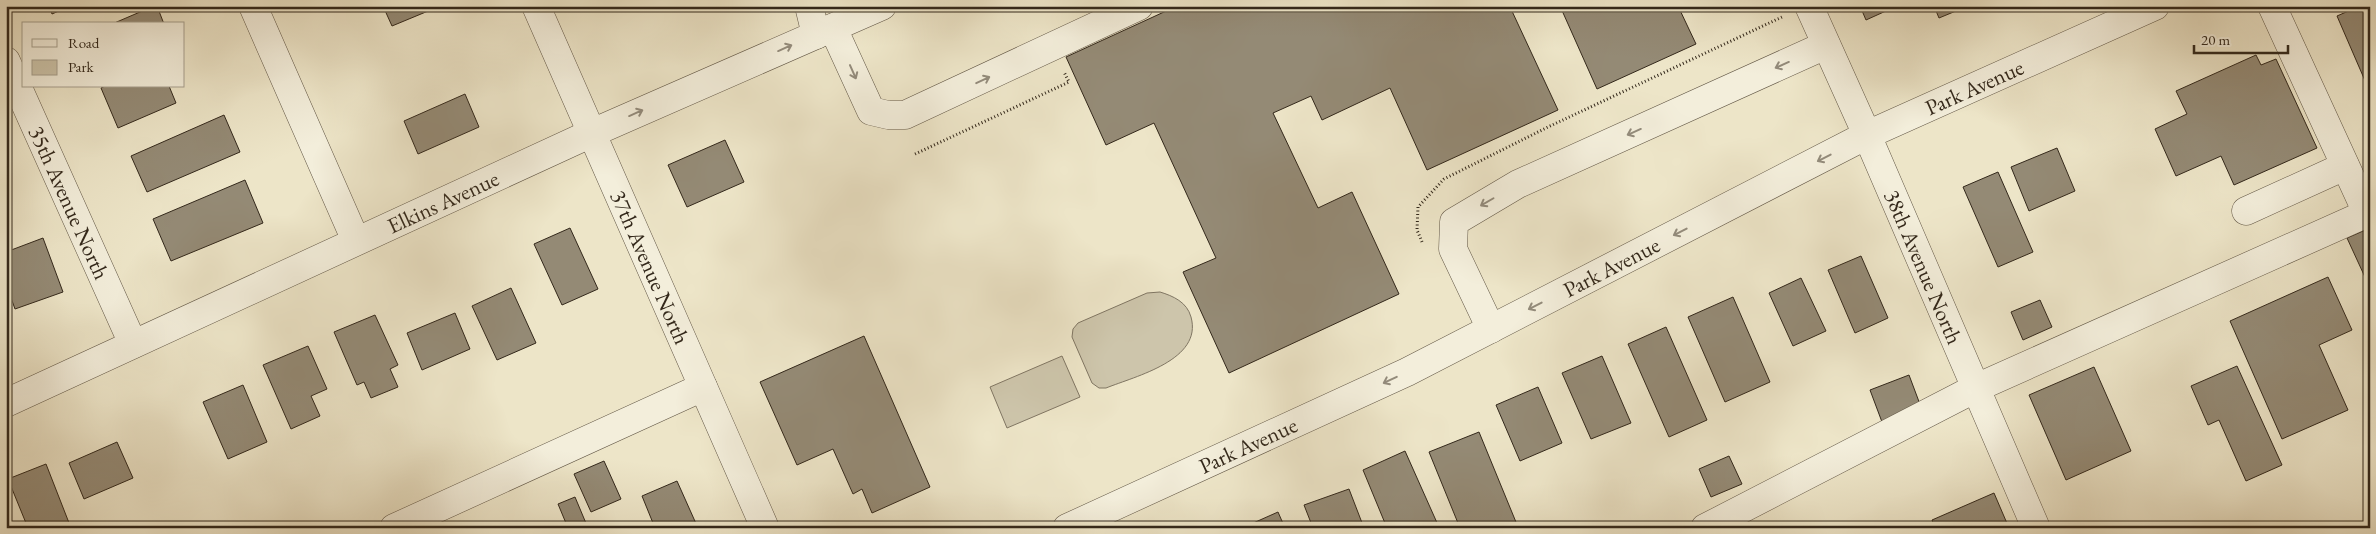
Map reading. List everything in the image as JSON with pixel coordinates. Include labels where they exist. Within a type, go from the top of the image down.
[{"type":"street","points":[[253,6],[356,241]]},
{"type":"street","name":"37th Avenue North","points":[[536,6],[765,528]]},
{"type":"street","points":[[809,6],[871,111],[888,115],[906,115],[1139,6]]},
{"type":"street","name":"Elkins Avenue","points":[[6,403],[592,133],[882,6]]},
{"type":"street","name":"38th Avenue North","points":[[1809,6],[1867,135],[2036,528]]},
{"type":"street","name":"Park Avenue","points":[[1067,528],[1407,372],[1867,135],[2155,6]]},
{"type":"street","points":[[1705,528],[1976,388],[2368,213],[2272,6]]},
{"type":"street","points":[[1491,329],[1454,250],[1452,236],[1454,222],[1518,184],[1826,45]]},
{"type":"street","name":"35th Avenue North","points":[[6,61],[133,344]]},
{"type":"street","points":[[2246,211],[2345,166]]},
{"type":"street","points":[[394,528],[704,387]]},
{"type":"green space","points":[[1160,292],[1179,300],[1189,312],[1192,332],[1187,345],[1177,355],[1149,372],[1106,388],[1099,388],[1092,383],[1072,337],[1073,329],[1078,323],[1147,293]]},
{"type":"green space","points":[[1062,356],[1080,397],[1007,428],[990,387]]},
{"type":"building","points":[[49,6],[70,6],[52,14]]},
{"type":"building","points":[[157,6],[163,22],[117,22]]},
{"type":"building","points":[[383,6],[432,6],[433,9],[392,26]]},
{"type":"building","points":[[1177,6],[1516,6],[1511,9],[1558,110],[1427,170],[1390,88],[1322,120],[1311,96],[1273,113],[1318,208],[1352,192],[1399,294],[1229,373],[1183,272],[1216,258],[1154,123],[1106,145],[1066,57]]},
{"type":"building","points":[[1560,6],[1678,6],[1696,44],[1597,89]]},
{"type":"building","points":[[1860,6],[1897,6],[1866,20]]},
{"type":"building","points":[[1934,6],[1968,6],[1939,18]]},
{"type":"building","points":[[2360,6],[2370,6],[2370,81],[2366,83],[2337,16]]},
{"type":"building","points":[[2256,55],[2261,65],[2276,59],[2317,148],[2234,185],[2221,156],[2176,176],[2155,129],[2187,114],[2176,91]]},
{"type":"building","points":[[101,88],[170,88],[176,103],[118,128]]},
{"type":"building","points":[[465,94],[479,127],[418,154],[404,121]]},
{"type":"building","points":[[224,115],[240,152],[147,192],[131,156]]},
{"type":"building","points":[[725,140],[744,182],[687,207],[668,165]]},
{"type":"building","points":[[2057,148],[2075,191],[2029,211],[2011,167]]},
{"type":"building","points":[[1998,172],[2033,252],[1998,267],[1963,187]]},
{"type":"building","points":[[245,180],[263,223],[171,261],[153,219]]},
{"type":"building","points":[[570,228],[598,289],[562,305],[534,244]]},
{"type":"building","points":[[2370,228],[2370,288],[2347,238]]},
{"type":"building","points":[[43,238],[63,292],[15,309],[6,284],[6,252]]},
{"type":"building","points":[[1861,256],[1888,318],[1855,333],[1828,270]]},
{"type":"building","points":[[2328,277],[2352,330],[2319,345],[2348,410],[2282,439],[2230,321]]},
{"type":"building","points":[[1801,278],[1826,331],[1793,346],[1769,293]]},
{"type":"building","points":[[511,288],[536,343],[497,360],[472,306]]},
{"type":"building","points":[[1733,297],[1770,382],[1725,402],[1688,317]]},
{"type":"building","points":[[2040,300],[2052,327],[2023,340],[2011,312]]},
{"type":"building","points":[[455,313],[470,349],[422,370],[407,333]]},
{"type":"building","points":[[375,315],[398,365],[390,369],[398,387],[371,398],[364,382],[357,385],[334,332]]},
{"type":"building","points":[[1666,327],[1707,420],[1669,437],[1628,344]]},
{"type":"building","points":[[864,336],[930,487],[872,513],[862,489],[853,494],[833,449],[797,465],[760,382]]},
{"type":"building","points":[[308,346],[327,389],[311,396],[320,416],[291,429],[263,365]]},
{"type":"building","points":[[1602,356],[1631,423],[1591,439],[1562,373]]},
{"type":"building","points":[[2237,366],[2282,465],[2246,481],[2219,420],[2208,425],[2191,386]]},
{"type":"building","points":[[2094,367],[2131,451],[2066,480],[2029,395]]},
{"type":"building","points":[[1909,375],[1921,407],[1882,422],[1870,390]]},
{"type":"building","points":[[243,385],[267,442],[228,459],[203,402]]},
{"type":"building","points":[[1538,387],[1562,443],[1520,461],[1496,405]]},
{"type":"building","points":[[1479,432],[1518,527],[1516,528],[1460,528],[1429,452]]},
{"type":"building","points":[[117,442],[133,478],[84,499],[69,463]]},
{"type":"building","points":[[1405,451],[1438,525],[1432,528],[1387,528],[1363,470]]},
{"type":"building","points":[[1729,456],[1742,484],[1711,497],[1699,469]]},
{"type":"building","points":[[604,461],[621,499],[591,512],[574,474]]},
{"type":"building","points":[[46,464],[71,528],[28,528],[8,479]]},
{"type":"building","points":[[677,481],[698,528],[655,528],[642,496]]},
{"type":"building","points":[[1349,489],[1364,528],[1313,528],[1304,505]]},
{"type":"building","points":[[1994,493],[2009,528],[1935,528],[1932,520]]},
{"type":"building","points":[[575,497],[588,528],[568,528],[558,504]]},
{"type":"building","points":[[1278,512],[1285,528],[1242,528]]}]
